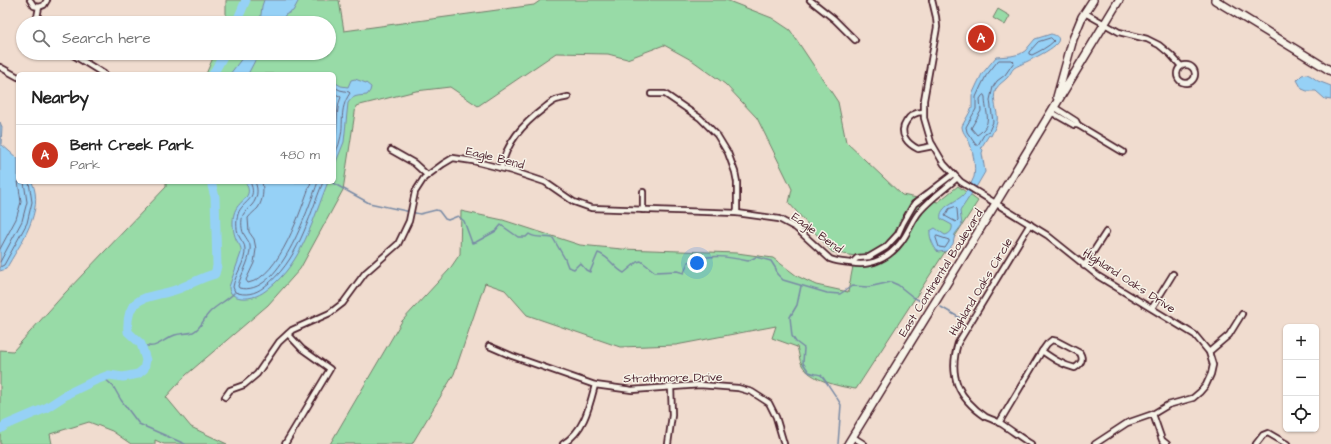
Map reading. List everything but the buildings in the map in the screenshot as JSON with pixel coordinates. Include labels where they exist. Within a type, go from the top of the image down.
[{"type":"main road","points":[[1053,110],[1062,82],[1068,52],[1077,28],[1093,0]]},
{"type":"main road","name":"East Continental Boulevard","points":[[848,444],[1119,0]]},
{"type":"main road","points":[[1215,0],[1331,71]]},
{"type":"street","points":[[26,0],[39,7]]},
{"type":"street","points":[[39,7],[44,5],[47,0]]},
{"type":"street","points":[[810,0],[834,19],[855,40]]},
{"type":"street","name":"Highland Oaks Drive","points":[[932,0],[937,27],[924,100],[924,112],[927,131],[933,146],[944,164],[965,184],[1047,235],[1098,276],[1195,335],[1209,352]]},
{"type":"street","points":[[37,16],[39,7]]},
{"type":"street","points":[[1085,12],[1118,32],[1147,39],[1159,45],[1171,55],[1180,66]]},
{"type":"street","points":[[81,60],[101,72]]},
{"type":"street","points":[[1187,64],[1193,67],[1195,74],[1192,81],[1185,83],[1178,78],[1177,72],[1180,66],[1187,64]]},
{"type":"street","points":[[0,67],[16,76]]},
{"type":"street","points":[[651,94],[665,94],[700,118],[717,135],[728,153],[735,172],[737,182],[737,213]]},
{"type":"street","points":[[501,168],[504,154],[511,141],[521,129],[534,116],[555,100],[568,97]]},
{"type":"street","points":[[1053,110],[1074,125],[1078,125],[1123,152]]},
{"type":"street","points":[[924,112],[916,112],[909,117],[904,126],[904,136],[911,146],[918,149],[933,146]]},
{"type":"street","points":[[391,150],[414,163],[427,175]]},
{"type":"street","name":"Eagle Bend","points":[[225,397],[230,390],[244,385],[257,374],[279,342],[292,330],[330,313],[343,302],[365,273],[398,244],[409,221],[415,192],[424,178],[453,158],[501,168],[545,182],[574,202],[591,208],[737,213],[779,219],[796,228],[830,259],[836,262],[852,263],[856,265],[872,264],[888,254],[902,242],[912,221],[921,209],[957,178]]},
{"type":"street","name":"Eagle Bend","points":[[852,263],[857,258],[869,257],[886,247],[898,234],[914,204],[953,174]]},
{"type":"street","points":[[643,192],[643,210]]},
{"type":"street","name":"Highland Oaks Circle","points":[[1030,224],[958,343],[954,359],[955,379],[964,397],[988,418],[999,423],[1031,444]]},
{"type":"street","points":[[1084,266],[1106,232]]},
{"type":"street","points":[[1152,308],[1174,274]]},
{"type":"street","points":[[1095,444],[1127,423],[1153,414],[1168,405],[1193,398],[1200,392],[1206,385],[1211,374],[1213,365],[1209,352],[1229,335],[1242,314]]},
{"type":"street","points":[[285,444],[330,369],[302,349],[288,334]]},
{"type":"street","points":[[999,423],[1042,351],[1052,340],[1057,341],[1080,354],[1082,357],[1082,362],[1075,368],[1056,360],[1042,351]]},
{"type":"street","name":"Strathmore Drive","points":[[489,346],[512,356],[595,385],[632,390],[700,385],[738,388],[752,392],[768,403],[776,417],[784,444]]},
{"type":"street","points":[[563,444],[576,434],[584,421],[595,385]]},
{"type":"street","points":[[668,444],[672,415],[671,387]]},
{"type":"street","points":[[1153,414],[1158,432],[1162,440],[1167,444]]},
{"type":"street","points":[[1256,444],[1263,435],[1268,433],[1287,444]]},
{"type":"street","points":[[853,437],[864,444]]},
{"type":"green space","points":[[226,0],[339,0],[344,31],[534,5],[541,0],[726,0],[772,18],[790,30],[838,102],[846,142],[902,195],[938,202],[958,186],[978,201],[856,389],[842,387],[826,382],[812,375],[802,365],[797,347],[772,338],[776,326],[676,345],[620,347],[527,315],[505,290],[485,283],[454,374],[412,444],[330,444],[402,321],[449,270],[460,254],[461,211],[503,220],[580,245],[622,249],[737,253],[773,258],[797,276],[816,285],[848,292],[855,256],[832,252],[789,203],[792,189],[757,118],[725,84],[693,61],[664,45],[627,59],[608,54],[556,53],[478,106],[450,87],[416,91],[356,106],[343,190],[300,269],[268,305],[186,375],[166,397],[191,427],[227,444],[164,444],[155,440],[155,444],[131,444],[112,431],[89,422],[50,434],[52,444],[0,444],[0,350],[13,351],[65,293],[166,187],[166,184],[336,184],[336,72],[207,72],[212,60],[336,60],[336,16],[226,16]]},
{"type":"green space","points":[[998,9],[1010,16],[1005,25],[993,18]]},
{"type":"water","points":[[264,0],[299,0],[293,11],[285,16],[261,16]]},
{"type":"water","points":[[1051,34],[1058,37],[1058,42],[1053,47],[1014,68],[1008,77],[996,89],[994,98],[997,124],[991,136],[989,135],[981,148],[983,150],[982,153],[985,172],[960,211],[962,225],[955,234],[953,244],[947,251],[938,252],[932,242],[930,231],[935,228],[945,235],[951,232],[952,225],[941,219],[942,211],[945,207],[965,193],[974,177],[975,169],[973,153],[962,126],[972,108],[972,95],[982,74],[996,57],[1020,54],[1025,51],[1035,39]]},
{"type":"water","points":[[241,60],[255,60],[249,72],[232,72]]},
{"type":"water","points":[[1307,74],[1318,81],[1331,86],[1331,100],[1325,99],[1316,91],[1307,91],[1302,89],[1297,80],[1302,75]]},
{"type":"water","points":[[355,79],[366,83],[371,87],[367,95],[354,97],[348,103],[344,142],[336,162],[336,83],[348,87],[351,80]]},
{"type":"water","points":[[0,122],[2,127],[1,144],[16,157],[16,184],[33,184],[35,193],[35,204],[33,216],[24,238],[6,269],[0,271]]},
{"type":"water","points":[[246,184],[327,184],[305,240],[290,266],[280,278],[260,295],[249,298],[239,298],[230,292],[229,287],[241,253],[234,233],[233,220],[236,209],[247,195],[248,187]]},
{"type":"waterway","points":[[239,16],[246,0]]},
{"type":"waterway","points":[[214,72],[221,60]]},
{"type":"waterway","points":[[335,184],[369,203],[420,214],[436,210],[448,220],[458,216],[464,221],[472,243],[496,231],[501,225],[518,237],[526,237],[529,234],[537,237],[553,238],[568,267],[574,269],[580,263],[590,272],[598,253],[606,257],[624,273],[637,262],[641,261],[655,272],[677,271],[684,273],[688,262],[696,259],[718,257],[748,261],[756,257],[771,261],[777,274],[783,280],[827,293],[840,294],[852,286],[868,287],[891,282],[898,285],[922,302]]},
{"type":"waterway","points":[[0,429],[46,408],[69,393],[96,380],[109,375],[123,377],[138,374],[144,369],[146,360],[141,344],[128,332],[128,319],[135,303],[150,296],[178,289],[215,274],[217,266],[215,197],[212,186]]},
{"type":"waterway","points":[[801,286],[797,305],[790,317],[792,336],[796,342],[804,348],[803,363],[809,372],[821,375],[841,405],[838,444]]},
{"type":"waterway","points":[[141,344],[146,346],[155,346],[175,335],[193,332],[200,326],[212,310],[234,293]]},
{"type":"waterway","points":[[941,307],[960,318]]},
{"type":"waterway","points":[[103,377],[113,386],[121,400],[139,424],[185,444]]},
{"type":"place","name":"Bent Creek Park","points":[[981,38]]}]
